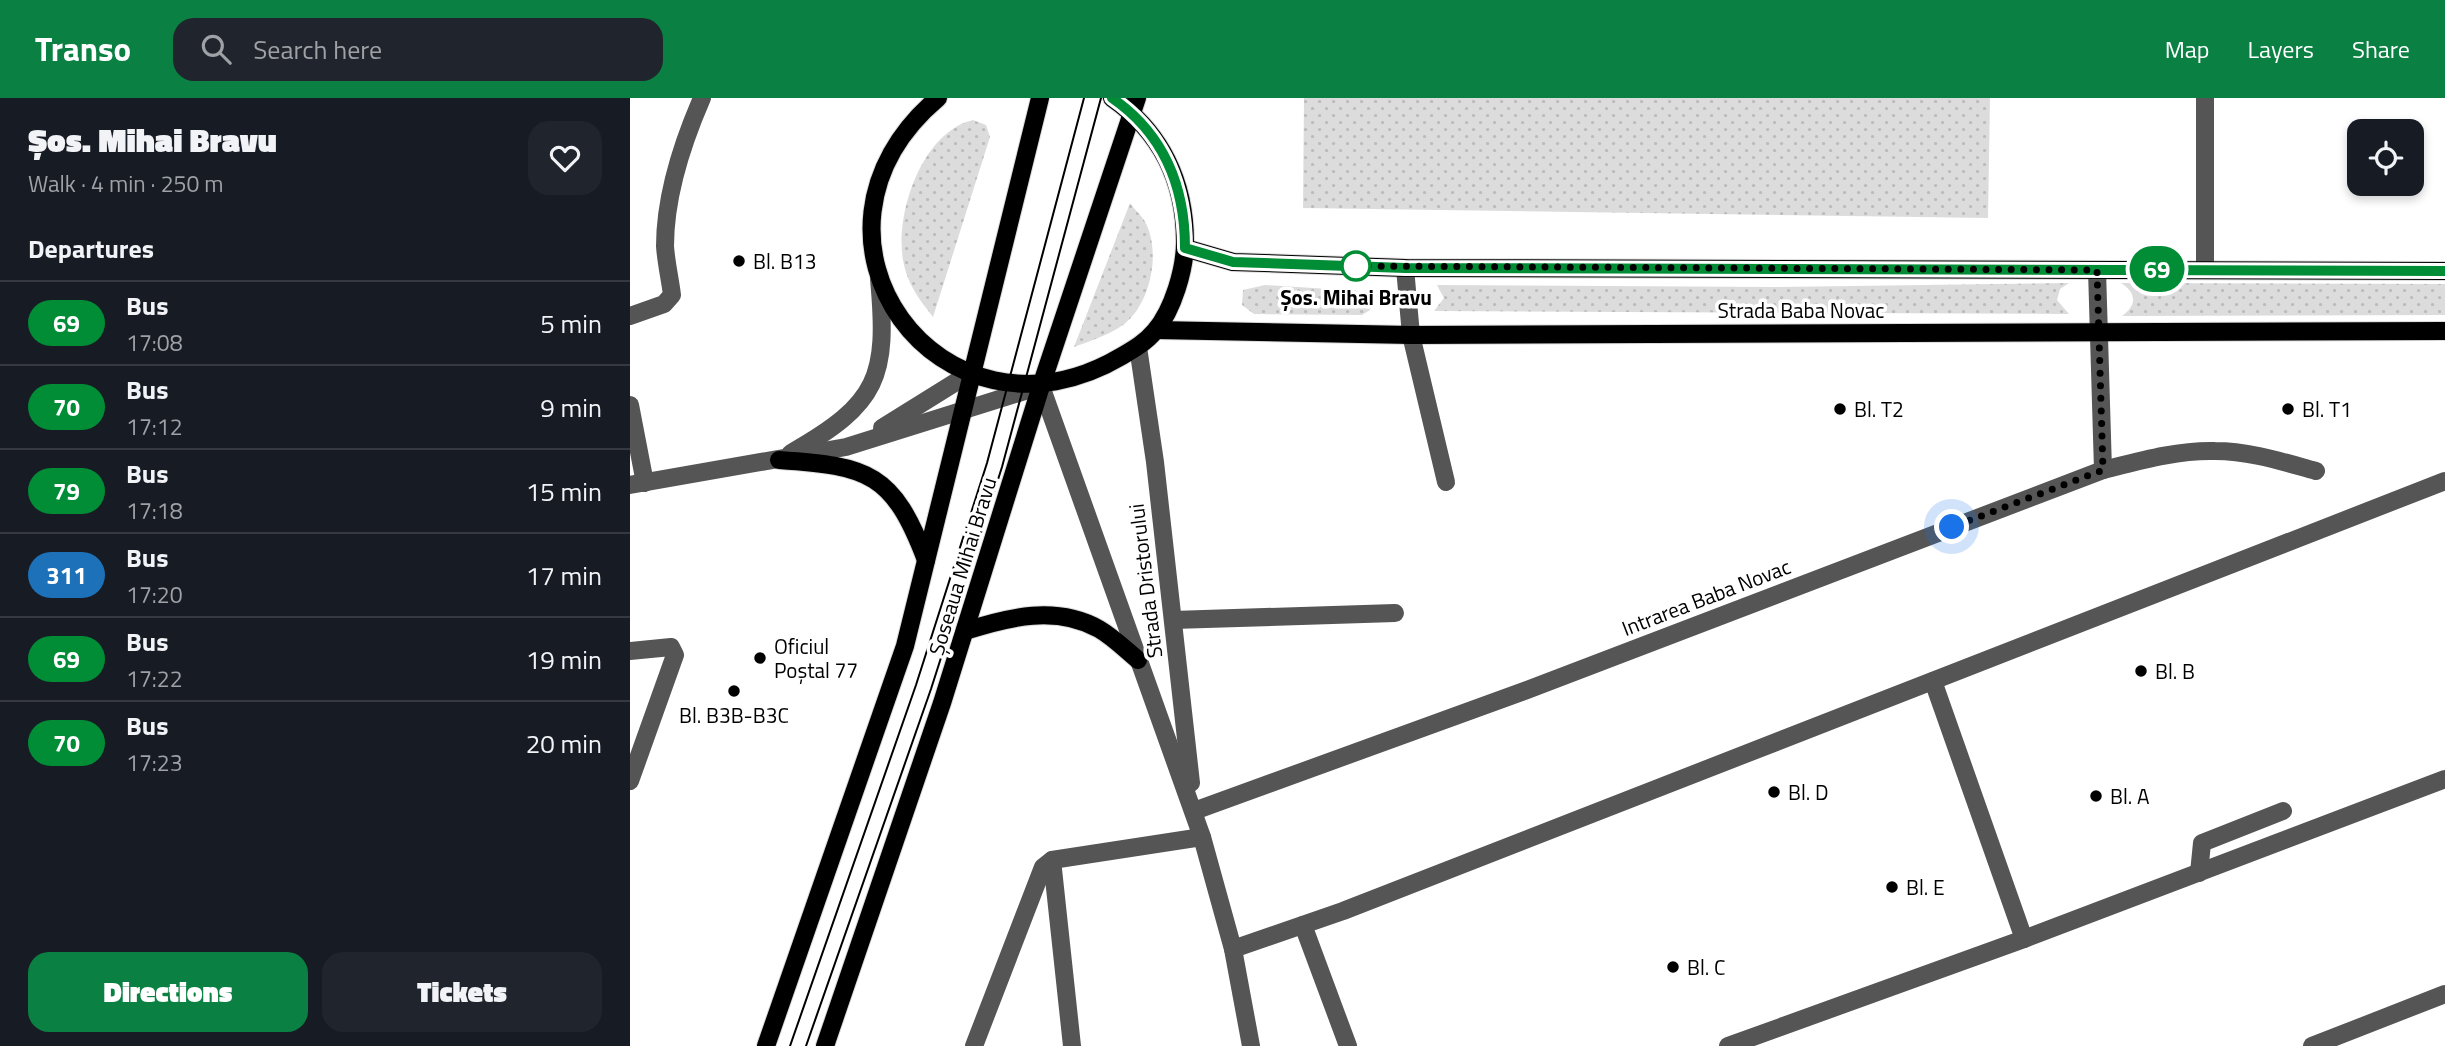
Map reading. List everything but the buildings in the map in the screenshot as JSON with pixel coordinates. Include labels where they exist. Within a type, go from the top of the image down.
[{"type":"main road","points":[[938,98],[904,132],[876,194],[871,219],[880,279],[897,315],[923,347],[945,362],[1009,382],[1041,386],[1075,378],[1108,365],[1138,347],[1156,330],[1171,303],[1185,248],[1183,207],[1172,168],[1135,105],[1112,98]]},
{"type":"main road","name":"Șoseaua Mihai Bravu","points":[[766,1046],[895,676],[1040,98]]},
{"type":"main road","name":"Șoseaua Mihai Bravu","points":[[825,1046],[965,631],[1041,386],[1135,105]]},
{"type":"main road","name":"Strada Baba Novac","points":[[1185,248],[1233,262],[1405,268],[2445,271]]},
{"type":"main road","name":"Strada Baba Novac","points":[[1156,330],[1411,335],[2445,331]]},
{"type":"main road","points":[[779,460],[830,464],[861,472],[891,492],[910,519],[926,560]]},
{"type":"main road","points":[[965,631],[1032,614],[1061,617],[1099,629],[1138,660]]},
{"type":"street","points":[[630,316],[664,304],[672,295],[666,246],[670,199],[683,142],[702,98]]},
{"type":"street","points":[[2205,98],[2205,269]]},
{"type":"street","points":[[1405,268],[1411,335],[1446,482]]},
{"type":"street","points":[[2097,270],[2103,470]]},
{"type":"street","points":[[779,460],[840,423],[857,409],[872,386],[882,359],[880,279]]},
{"type":"street","name":"Strada Dristorului","points":[[1138,347],[1194,811]]},
{"type":"street","points":[[846,447],[972,372]]},
{"type":"street","points":[[630,405],[638,484],[846,447],[1041,386]]},
{"type":"street","name":"Strada Dristorului","points":[[1041,386],[1194,811],[1233,949],[1251,1046]]},
{"type":"street","name":"Intrarea Baba Novac","points":[[1194,811],[1527,690],[2103,470],[2175,453],[2214,451],[2251,454],[2316,471]]},
{"type":"street","points":[[1233,949],[1303,925],[2445,481]]},
{"type":"street","points":[[1173,620],[1395,613]]},
{"type":"street","points":[[630,651],[661,646],[671,647],[675,655],[630,781]]},
{"type":"street","points":[[1933,681],[2024,939]]},
{"type":"street","points":[[1728,1046],[2024,939],[2445,779]]},
{"type":"street","points":[[2199,873],[2202,843],[2283,811]]},
{"type":"street","points":[[974,1046],[1043,867],[1052,860],[1202,837]]},
{"type":"street","points":[[1052,860],[1072,1046]]},
{"type":"street","points":[[1303,925],[1348,1046]]},
{"type":"street","points":[[2312,1046],[2445,994]]},
{"type":"shaded area","points":[[1304,98],[1990,98],[1988,218],[1303,208]]},
{"type":"shaded area","points":[[973,120],[986,125],[990,137],[933,317],[914,291],[907,276],[903,260],[903,220],[908,198],[926,157],[939,140],[955,128]]},
{"type":"shaded area","points":[[1130,203],[1144,220],[1152,246],[1153,261],[1147,290],[1133,316],[1123,325],[1106,335],[1074,347]]},
{"type":"shaded area","points":[[2069,283],[2060,289],[2057,300],[2069,314],[1434,311],[1444,298],[1437,285],[1774,287]]},
{"type":"shaded area","points":[[2121,283],[2445,284],[2445,315],[2122,316],[2130,308],[2133,299],[2130,291]]},
{"type":"shaded area","points":[[1265,285],[1360,291],[1369,299],[1370,310],[1362,315],[1254,314],[1242,305],[1243,290]]},
{"type":"tram line","points":[[790,1046],[916,685],[987,463],[1084,98]]},
{"type":"tram line","points":[[806,1046],[931,689],[1002,467],[1101,98]]},
{"type":"bus line","name":"69","points":[[1112,98],[1133,113],[1160,147],[1172,168],[1183,207],[1185,248],[1233,262],[1405,268],[2445,271]]},
{"type":"place","name":"Bl. B13","points":[[739,261]]},
{"type":"place","name":"Șos. Mihai Bravu","points":[[1356,266]]},
{"type":"place","name":"Bl. T2","points":[[1840,409]]},
{"type":"place","name":"Bl. T1","points":[[2288,409]]},
{"type":"place","name":"Oficiul Poștal 77","points":[[760,658]]},
{"type":"place","name":"Bl. B","points":[[2141,671]]},
{"type":"place","name":"Bl. B3B-B3C","points":[[734,691]]},
{"type":"place","name":"Bl. D","points":[[1774,792]]},
{"type":"place","name":"Bl. A","points":[[2096,796]]},
{"type":"place","name":"Bl. E","points":[[1892,887]]},
{"type":"place","name":"Bl. C","points":[[1673,967]]},
{"type":"route","points":[[1356,266],[2097,270],[2103,470],[1952,527]]}]
